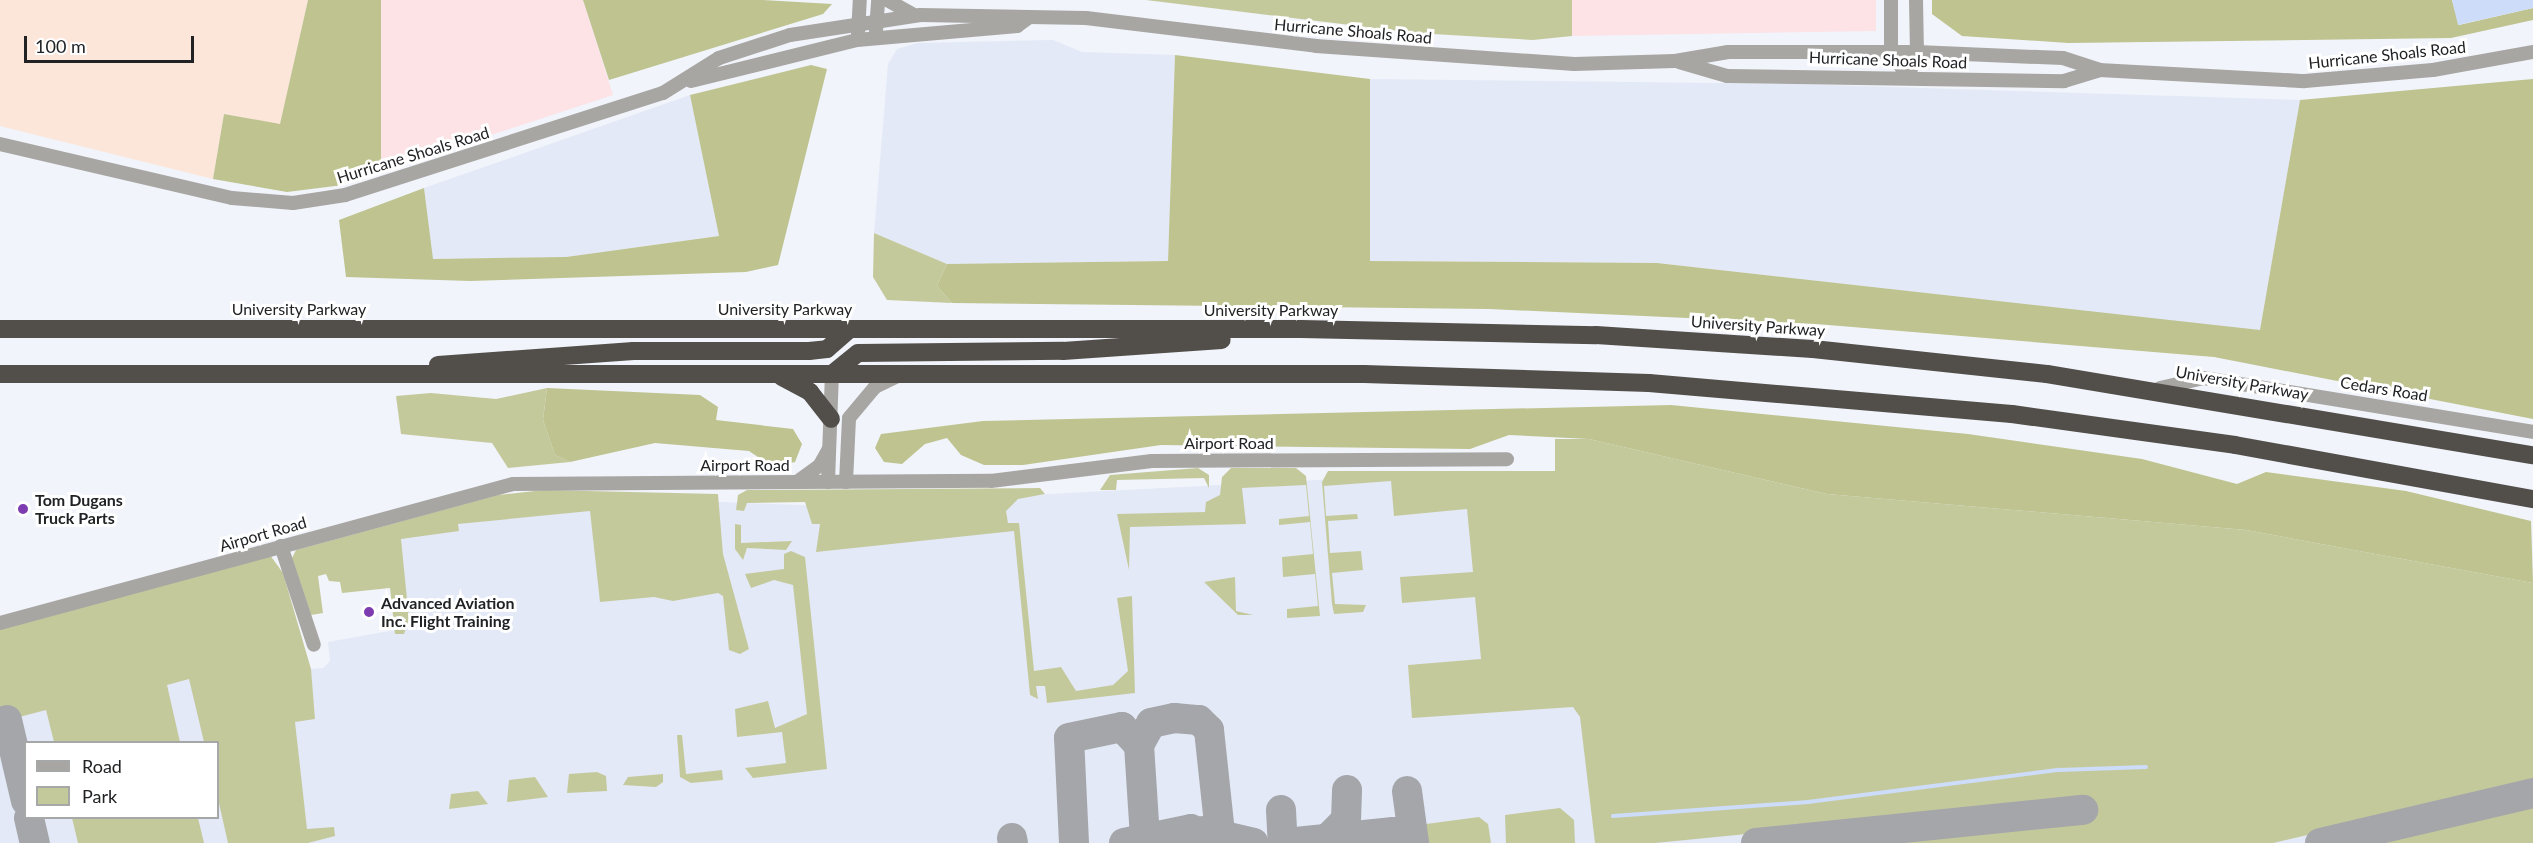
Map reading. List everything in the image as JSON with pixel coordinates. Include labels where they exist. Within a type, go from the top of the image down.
[{"type":"highway","name":"University Parkway","points":[[0,329],[1301,329],[1521,332],[1740,344],[2160,388],[2533,455]]},
{"type":"highway","points":[[389,374],[480,359],[580,353],[809,351],[827,349],[850,329]]},
{"type":"highway","points":[[832,374],[844,362],[867,352],[1063,351],[1301,329]]},
{"type":"highway","points":[[0,374],[904,374],[1506,377],[1826,396],[2123,429],[2533,499]]},
{"type":"highway","points":[[774,374],[810,392],[831,419]]},
{"type":"street","points":[[858,40],[859,0]]},
{"type":"street","points":[[832,29],[859,0]]},
{"type":"street","points":[[877,37],[878,0]]},
{"type":"street","points":[[887,0],[900,12],[920,15]]},
{"type":"street","points":[[1891,0],[1891,52],[1908,77]]},
{"type":"street","points":[[1908,77],[1917,52],[1916,0]]},
{"type":"street","name":"Hurricane Shoals Road","points":[[689,82],[719,58],[790,35],[920,15],[1086,18],[1474,58],[1675,61],[1728,52],[1917,52],[2063,58],[2099,70],[2306,81],[2433,70],[2533,52]]},
{"type":"street","name":"Hurricane Shoals Road","points":[[0,144],[231,198],[294,203],[345,195],[689,82],[858,40],[1017,26],[1028,18]]},
{"type":"street","name":"Hurricane Shoals Road","points":[[1675,61],[1727,76],[2064,81],[2099,70]]},
{"type":"street","points":[[828,482],[832,374]]},
{"type":"street","points":[[846,482],[849,418],[875,387],[904,374]]},
{"type":"street","name":"Cedars Road","points":[[2160,388],[2204,378],[2533,432]]},
{"type":"street","points":[[797,482],[820,465],[830,447]]},
{"type":"street","name":"Airport Road","points":[[0,623],[513,484],[1011,480],[1160,460],[1507,459]]},
{"type":"street","points":[[281,546],[314,645]]},
{"type":"shaded area","points":[[0,0],[308,0],[280,125],[224,114],[213,179],[0,126]]},
{"type":"shaded area","points":[[381,0],[583,0],[613,95],[381,171]]},
{"type":"shaded area","points":[[1572,0],[1876,0],[1876,31],[1572,36]]},
{"type":"shaded area","points":[[1053,40],[1082,52],[1175,55],[1168,261],[947,264],[874,233],[888,64],[897,49],[917,43]]},
{"type":"shaded area","points":[[1370,79],[1797,84],[2300,100],[2260,331],[1657,263],[1370,261]]},
{"type":"shaded area","points":[[690,95],[719,236],[566,257],[432,259],[424,188]]},
{"type":"shaded area","points":[[1354,478],[1733,482],[2533,589],[2533,843],[0,843],[0,642],[273,672],[323,668],[330,661],[328,642],[395,630],[387,532],[598,497],[821,506]]},
{"type":"green space","points":[[308,0],[381,0],[381,171],[343,185],[287,192],[213,179],[224,114],[280,124]]},
{"type":"green space","points":[[583,0],[763,0],[832,4],[823,14],[609,80]]},
{"type":"green space","points":[[1146,0],[1572,0],[1572,36],[1533,40],[1416,33]]},
{"type":"green space","points":[[1932,0],[2452,0],[2459,25],[2533,8],[2533,20],[2451,38],[2068,43],[1962,36],[1932,14]]},
{"type":"green space","points":[[1175,55],[1370,79],[1370,261],[1657,263],[2260,330],[2300,100],[2533,79],[2533,419],[2214,357],[1816,324],[1489,309],[952,303],[937,286],[947,264],[1168,261]]},
{"type":"green space","points":[[811,65],[827,69],[778,265],[746,272],[470,281],[346,277],[339,220],[424,188],[433,259],[566,257],[719,236],[690,95]]},
{"type":"green space","points":[[874,233],[947,264],[937,286],[952,303],[887,300],[873,277]]},
{"type":"green space","points":[[547,388],[543,420],[555,455],[570,462],[508,468],[492,443],[401,434],[396,396],[431,393],[496,399]]},
{"type":"green space","points":[[547,388],[700,395],[718,407],[716,420],[793,429],[802,444],[795,462],[773,467],[749,451],[655,443],[570,462],[555,455],[543,420]]},
{"type":"green space","points":[[1671,405],[1968,434],[2142,459],[2237,484],[2266,472],[2406,491],[2531,521],[2533,583],[2246,530],[1827,494],[1589,439],[1509,435],[1470,449],[1161,445],[1023,465],[984,465],[961,455],[947,438],[925,444],[902,464],[884,462],[875,448],[881,434],[983,421]]},
{"type":"green space","points":[[1555,439],[1589,439],[1827,494],[2246,530],[2533,583],[2533,782],[2273,843],[1854,843],[2081,820],[2084,801],[1655,843],[1595,843],[1580,717],[1573,707],[1412,718],[1408,665],[1481,659],[1475,597],[1402,603],[1400,577],[1473,572],[1467,509],[1394,516],[1391,481],[1324,486],[1326,516],[1357,514],[1358,519],[1328,521],[1330,553],[1361,551],[1363,570],[1332,573],[1335,604],[1366,605],[1363,612],[1334,614],[1332,604],[1322,482],[1328,471],[1555,471]]},
{"type":"green space","points":[[1198,468],[1209,475],[1209,488],[1204,478],[1117,480],[1116,490],[1100,490],[1110,475]]},
{"type":"green space","points":[[1231,468],[1296,468],[1306,476],[1320,616],[1287,618],[1287,609],[1318,606],[1315,574],[1283,577],[1282,557],[1313,554],[1310,522],[1279,525],[1279,519],[1309,516],[1306,485],[1242,488],[1246,524],[1130,527],[1129,570],[1117,514],[1205,512],[1206,502],[1220,495],[1222,477]]},
{"type":"green space","points":[[1040,488],[1045,494],[1018,499],[1006,511],[1008,523],[1019,523],[1034,671],[1061,667],[1076,691],[1113,685],[1128,671],[1117,598],[1132,596],[1135,693],[1047,703],[1045,686],[1036,686],[1038,699],[1030,695],[1014,531],[816,552],[820,524],[812,524],[805,502],[747,503],[744,511],[736,510],[738,495],[747,490]]},
{"type":"green space","points":[[544,490],[718,494],[723,554],[749,649],[740,654],[729,650],[723,596],[718,593],[673,601],[654,597],[600,602],[590,511],[458,524],[459,531],[401,539],[409,619],[404,634],[395,634],[390,588],[342,593],[340,582],[329,581],[326,574],[318,576],[323,613],[311,615],[292,558],[296,550],[498,495]]},
{"type":"green space","points":[[735,524],[741,525],[741,543],[792,541],[786,550],[747,548],[743,560],[735,549]]},
{"type":"green space","points":[[791,551],[805,557],[827,769],[753,778],[745,768],[786,763],[782,732],[737,737],[735,709],[768,701],[775,728],[807,714],[793,585],[774,580],[751,588],[745,574],[784,569],[784,554]]},
{"type":"green space","points":[[270,555],[283,573],[311,669],[315,719],[295,722],[307,829],[334,827],[335,836],[308,843],[228,843],[219,803],[219,741],[204,741],[189,679],[167,685],[180,741],[54,741],[46,710],[0,722],[0,629]]},
{"type":"green space","points":[[1235,577],[1236,611],[1253,615],[1238,615],[1204,582]]},
{"type":"green space","points":[[677,735],[682,735],[686,774],[722,770],[723,780],[691,783],[680,777]]},
{"type":"green space","points":[[597,772],[606,776],[607,791],[567,793],[569,774]]},
{"type":"green space","points":[[663,774],[663,782],[656,787],[623,785],[628,777]]},
{"type":"green space","points":[[535,777],[548,797],[507,802],[509,780]]},
{"type":"green space","points":[[478,791],[488,804],[449,809],[451,794]]},
{"type":"green space","points":[[2533,805],[2533,843],[2369,843],[2499,811]]},
{"type":"green space","points":[[1560,808],[1574,820],[1575,843],[1506,843],[1505,815]]},
{"type":"green space","points":[[1479,817],[1488,824],[1491,843],[1426,843],[1426,824]]},
{"type":"green space","points":[[72,819],[198,819],[204,843],[78,843]]},
{"type":"water","points":[[2452,0],[2533,0],[2533,8],[2458,25]]},
{"type":"waterway","points":[[1613,816],[1808,802],[2059,770],[2146,767]]},
{"type":"taxiway","points":[[1139,745],[1151,723],[1174,718],[1199,720],[1209,730],[1221,843]]},
{"type":"taxiway","points":[[7,720],[24,792]]},
{"type":"taxiway","points":[[1074,843],[1069,738],[1122,727],[1139,745],[1145,838]]},
{"type":"taxiway","points":[[1328,838],[1346,820],[1347,790]]},
{"type":"taxiway","points":[[1407,791],[1414,843]]},
{"type":"taxiway","points":[[2320,843],[2533,793]]},
{"type":"taxiway","points":[[1281,810],[1283,843]]},
{"type":"taxiway","points":[[1756,843],[2083,810]]},
{"type":"taxiway","points":[[29,819],[35,843]]},
{"type":"taxiway","points":[[1124,843],[1191,829],[1217,843]]},
{"type":"taxiway","points":[[1203,831],[1254,843]]},
{"type":"taxiway","points":[[1286,843],[1393,832],[1414,843]]},
{"type":"taxiway","points":[[1012,838],[1013,843]]},
{"type":"place","name":"Tom Dugans Truck Parts","points":[[23,509]]},
{"type":"place","name":"Advanced Aviation Inc. Flight Training","points":[[369,612]]}]
